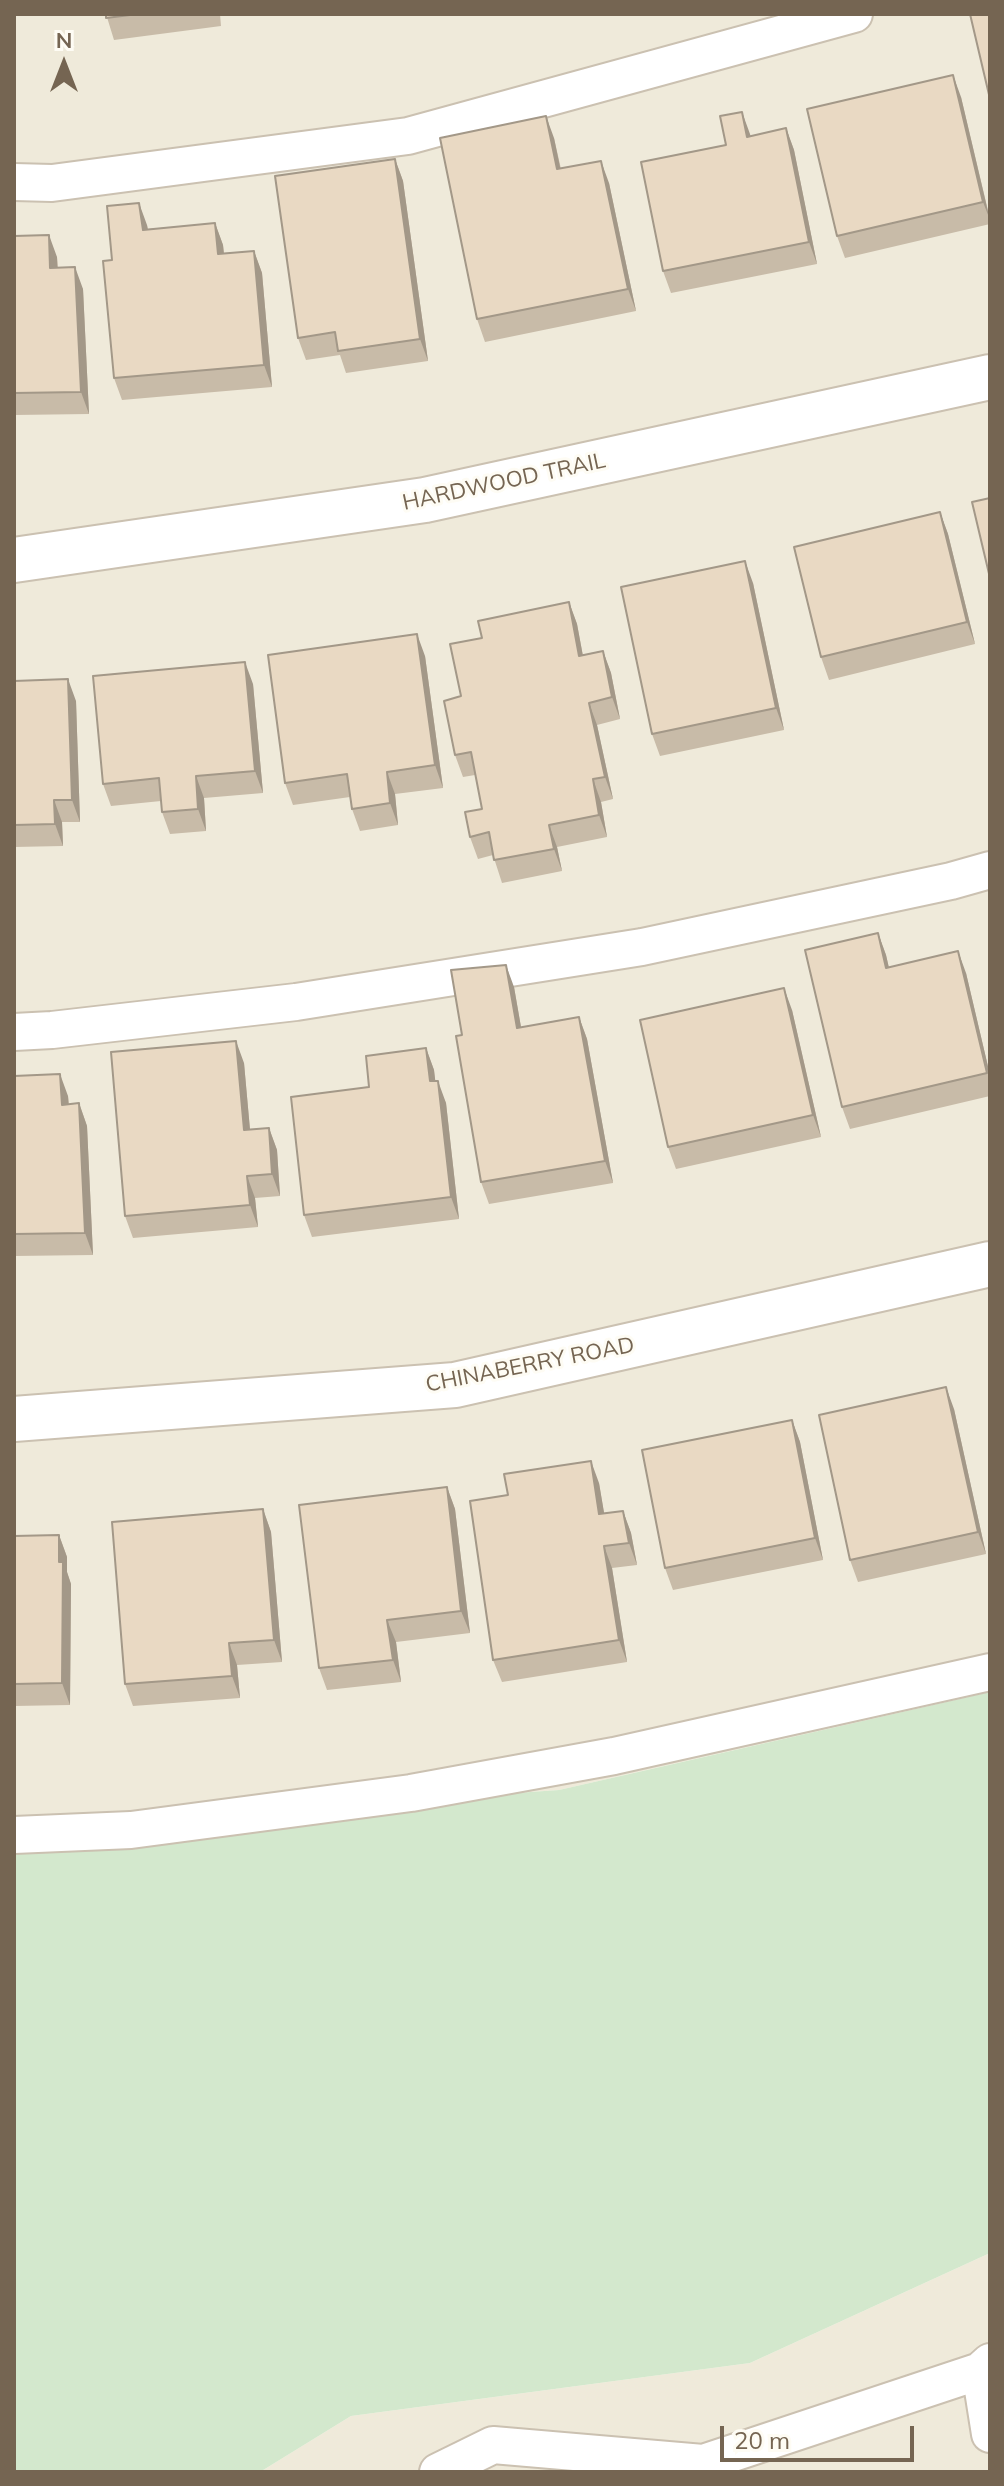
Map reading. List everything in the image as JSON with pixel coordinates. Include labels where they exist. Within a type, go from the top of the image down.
[{"type":"street","name":"HARDWOOD TRAIL","points":[[14,560],[425,500],[990,377]]},
{"type":"street","name":"CHINABERRY ROAD","points":[[14,1419],[455,1385],[990,1264]]},
{"type":"lane","points":[[14,182],[52,183],[408,136],[854,14]]},
{"type":"lane","points":[[14,1032],[67,1029],[296,1002],[642,947],[990,870]]},
{"type":"lane","points":[[14,1835],[131,1830],[411,1793],[614,1756],[990,1672]]},
{"type":"lane","points":[[438,2472],[493,2445],[703,2463],[985,2366],[990,2434]]},
{"type":"shaded area","points":[[14,14],[990,14],[990,1692],[559,1790],[14,1828]]},
{"type":"shaded area","points":[[990,2253],[990,2472],[260,2472],[351,2416],[750,2363]]},
{"type":"green space","points":[[990,1692],[990,2253],[750,2363],[351,2416],[260,2472],[14,2472],[14,1828],[559,1790]]},
{"type":"building","points":[[106,14],[138,14],[106,18]]},
{"type":"building","points":[[970,14],[990,14],[990,99]]},
{"type":"building","points":[[953,75],[983,202],[837,236],[807,109]]},
{"type":"building","points":[[742,112],[747,137],[786,128],[809,242],[663,271],[641,162],[726,145],[720,116]]},
{"type":"building","points":[[546,116],[557,169],[601,161],[628,289],[477,319],[440,138]]},
{"type":"building","points":[[395,159],[420,339],[338,351],[335,332],[298,338],[275,176]]},
{"type":"building","points":[[139,203],[143,230],[215,223],[218,254],[254,251],[264,365],[114,378],[103,261],[112,260],[107,206]]},
{"type":"building","points":[[49,235],[50,268],[75,267],[81,392],[14,393],[14,236]]},
{"type":"building","points":[[990,498],[990,578],[972,502]]},
{"type":"building","points":[[940,512],[967,622],[821,657],[794,547]]},
{"type":"building","points":[[745,561],[776,708],[652,734],[621,587]]},
{"type":"building","points":[[569,602],[579,656],[603,651],[612,697],[589,703],[605,777],[593,779],[599,815],[549,825],[554,849],[494,860],[489,832],[470,837],[465,812],[482,809],[471,752],[455,755],[444,701],[461,696],[450,644],[482,638],[478,621]]},
{"type":"building","points":[[417,634],[435,765],[387,772],[390,803],[352,809],[347,774],[285,783],[268,655]]},
{"type":"building","points":[[245,662],[255,771],[196,776],[198,809],[162,812],[159,778],[103,784],[93,676]]},
{"type":"building","points":[[68,679],[72,800],[54,800],[55,824],[14,825],[14,681]]},
{"type":"building","points":[[878,933],[886,968],[958,951],[987,1073],[842,1107],[805,950]]},
{"type":"building","points":[[506,965],[517,1028],[579,1017],[605,1161],[481,1182],[456,1036],[462,1035],[451,970]]},
{"type":"building","points":[[784,988],[813,1115],[668,1147],[640,1020]]},
{"type":"building","points":[[236,1041],[244,1130],[269,1128],[272,1174],[247,1176],[250,1205],[125,1216],[111,1052]]},
{"type":"building","points":[[426,1048],[430,1081],[438,1081],[451,1197],[304,1215],[291,1097],[369,1087],[366,1056]]},
{"type":"building","points":[[60,1074],[62,1105],[79,1103],[85,1233],[14,1234],[14,1076]]},
{"type":"building","points":[[946,1387],[978,1532],[850,1560],[819,1415]]},
{"type":"building","points":[[792,1420],[815,1538],[665,1568],[642,1450]]},
{"type":"building","points":[[591,1461],[599,1514],[623,1511],[629,1543],[604,1546],[619,1640],[493,1660],[470,1501],[508,1495],[504,1474]]},
{"type":"building","points":[[447,1487],[461,1611],[387,1620],[393,1660],[319,1668],[299,1505]]},
{"type":"building","points":[[263,1509],[274,1640],[229,1643],[232,1676],[125,1684],[112,1522]]},
{"type":"building","points":[[59,1535],[59,1562],[63,1562],[62,1683],[14,1684],[14,1536]]}]
